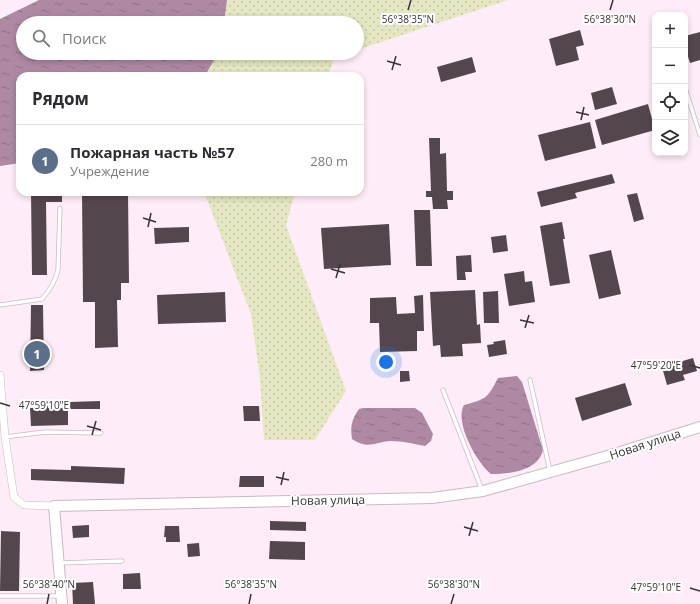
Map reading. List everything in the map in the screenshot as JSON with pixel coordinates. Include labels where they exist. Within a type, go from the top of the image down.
[{"type":"street","name":"Новая улица","points":[[0,375],[2,437],[14,497],[24,505],[54,506],[432,498],[483,491],[611,455],[700,427]]},
{"type":"street","points":[[54,506],[62,600]]},
{"type":"lane","points":[[688,97],[700,135]]},
{"type":"lane","points":[[0,305],[42,299],[48,293],[55,280],[58,270],[60,208]]},
{"type":"lane","points":[[530,380],[550,472]]},
{"type":"lane","points":[[443,390],[483,491]]},
{"type":"lane","points":[[2,437],[45,432],[101,433]]},
{"type":"lane","points":[[58,563],[122,561]]},
{"type":"lane","points":[[0,596],[62,600]]},
{"type":"green space","points":[[227,0],[508,0],[364,48],[364,16],[225,16]]},
{"type":"green space","points":[[213,60],[333,60],[329,72],[208,72]]},
{"type":"green space","points":[[206,196],[294,196],[286,225],[346,391],[315,440],[264,440],[260,379],[251,314]]},
{"type":"water","points":[[39,0],[227,0],[225,16],[16,16],[16,60],[214,60],[207,72],[16,72],[16,164],[0,166],[0,19]]},
{"type":"water","points":[[517,376],[522,382],[543,450],[540,457],[529,467],[514,472],[491,474],[479,461],[468,442],[462,421],[462,412],[464,405],[485,397],[498,378]]},
{"type":"water","points":[[415,408],[422,413],[433,434],[431,441],[425,446],[395,441],[367,445],[358,442],[352,439],[351,426],[359,409]]},
{"type":"building","points":[[580,30],[584,45],[576,47],[579,60],[556,66],[549,39]]},
{"type":"building","points":[[700,32],[700,60],[690,63],[688,57],[688,35]]},
{"type":"building","points":[[472,57],[476,72],[441,82],[437,67]]},
{"type":"building","points":[[612,87],[617,104],[595,110],[591,93]]},
{"type":"building","points":[[648,104],[652,119],[652,131],[602,145],[595,120]]},
{"type":"building","points":[[590,122],[596,148],[545,161],[538,135]]},
{"type":"building","points":[[429,138],[440,138],[440,154],[446,153],[447,191],[453,191],[453,200],[447,200],[448,209],[433,209],[432,197],[426,197],[426,191],[431,191]]},
{"type":"building","points":[[612,174],[615,183],[575,193],[577,198],[541,207],[537,192]]},
{"type":"building","points":[[637,193],[644,219],[634,222],[627,195]]},
{"type":"building","points":[[31,196],[62,196],[62,202],[46,202],[47,275],[32,275]]},
{"type":"building","points":[[82,196],[128,196],[129,283],[121,283],[121,300],[117,300],[118,347],[95,348],[95,302],[83,302]]},
{"type":"building","points":[[414,210],[430,210],[432,266],[416,266]]},
{"type":"building","points":[[562,222],[565,239],[563,239],[570,283],[550,286],[540,226]]},
{"type":"building","points":[[389,224],[391,265],[324,269],[321,228]]},
{"type":"building","points":[[189,227],[189,242],[155,244],[154,228]]},
{"type":"building","points":[[506,235],[508,251],[493,253],[491,237]]},
{"type":"building","points":[[611,250],[621,294],[599,299],[589,255]]},
{"type":"building","points":[[471,255],[472,272],[465,272],[466,280],[457,280],[456,256]]},
{"type":"building","points":[[524,271],[525,282],[532,281],[535,302],[509,306],[504,274]]},
{"type":"building","points":[[475,290],[477,325],[480,324],[481,343],[462,344],[463,356],[441,357],[440,345],[433,346],[430,292]]},
{"type":"building","points":[[498,291],[499,323],[484,323],[483,292]]},
{"type":"building","points":[[225,292],[226,322],[158,324],[157,295]]},
{"type":"building","points":[[423,295],[424,331],[417,331],[417,351],[380,352],[379,323],[370,323],[370,298],[396,297],[397,314],[415,313],[414,296]]},
{"type":"building","points":[[31,305],[43,305],[44,370],[30,371]]},
{"type":"building","points":[[505,340],[507,354],[489,357],[487,345],[494,344],[493,342]]},
{"type":"building","points":[[693,358],[697,371],[683,375],[685,380],[667,385],[662,367]]},
{"type":"building","points":[[400,371],[409,371],[410,381],[400,382]]},
{"type":"building","points":[[625,383],[632,405],[582,421],[575,398]]},
{"type":"building","points":[[100,401],[100,409],[70,409],[70,402]]},
{"type":"building","points":[[48,402],[48,408],[68,408],[68,425],[31,426],[30,408],[38,408],[38,403]]},
{"type":"building","points":[[243,406],[259,406],[260,421],[244,421]]},
{"type":"building","points":[[71,466],[125,468],[124,484],[31,480],[31,469],[71,470]]},
{"type":"building","points":[[240,476],[264,476],[264,487],[239,487]]},
{"type":"building","points":[[270,521],[306,522],[306,531],[270,530]]},
{"type":"building","points":[[89,525],[89,537],[73,538],[72,526]]},
{"type":"building","points":[[165,526],[179,526],[180,542],[166,542],[166,537],[164,537]]},
{"type":"building","points":[[1,531],[20,532],[19,591],[0,591]]},
{"type":"building","points":[[270,541],[305,542],[305,560],[269,559]]},
{"type":"building","points":[[199,543],[200,556],[188,557],[187,544]]},
{"type":"building","points":[[140,573],[141,589],[123,589],[123,574]]},
{"type":"building","points":[[93,582],[95,604],[73,604],[72,583]]},
{"type":"place","name":"Пожарная часть №57","points":[[37,354]]}]
